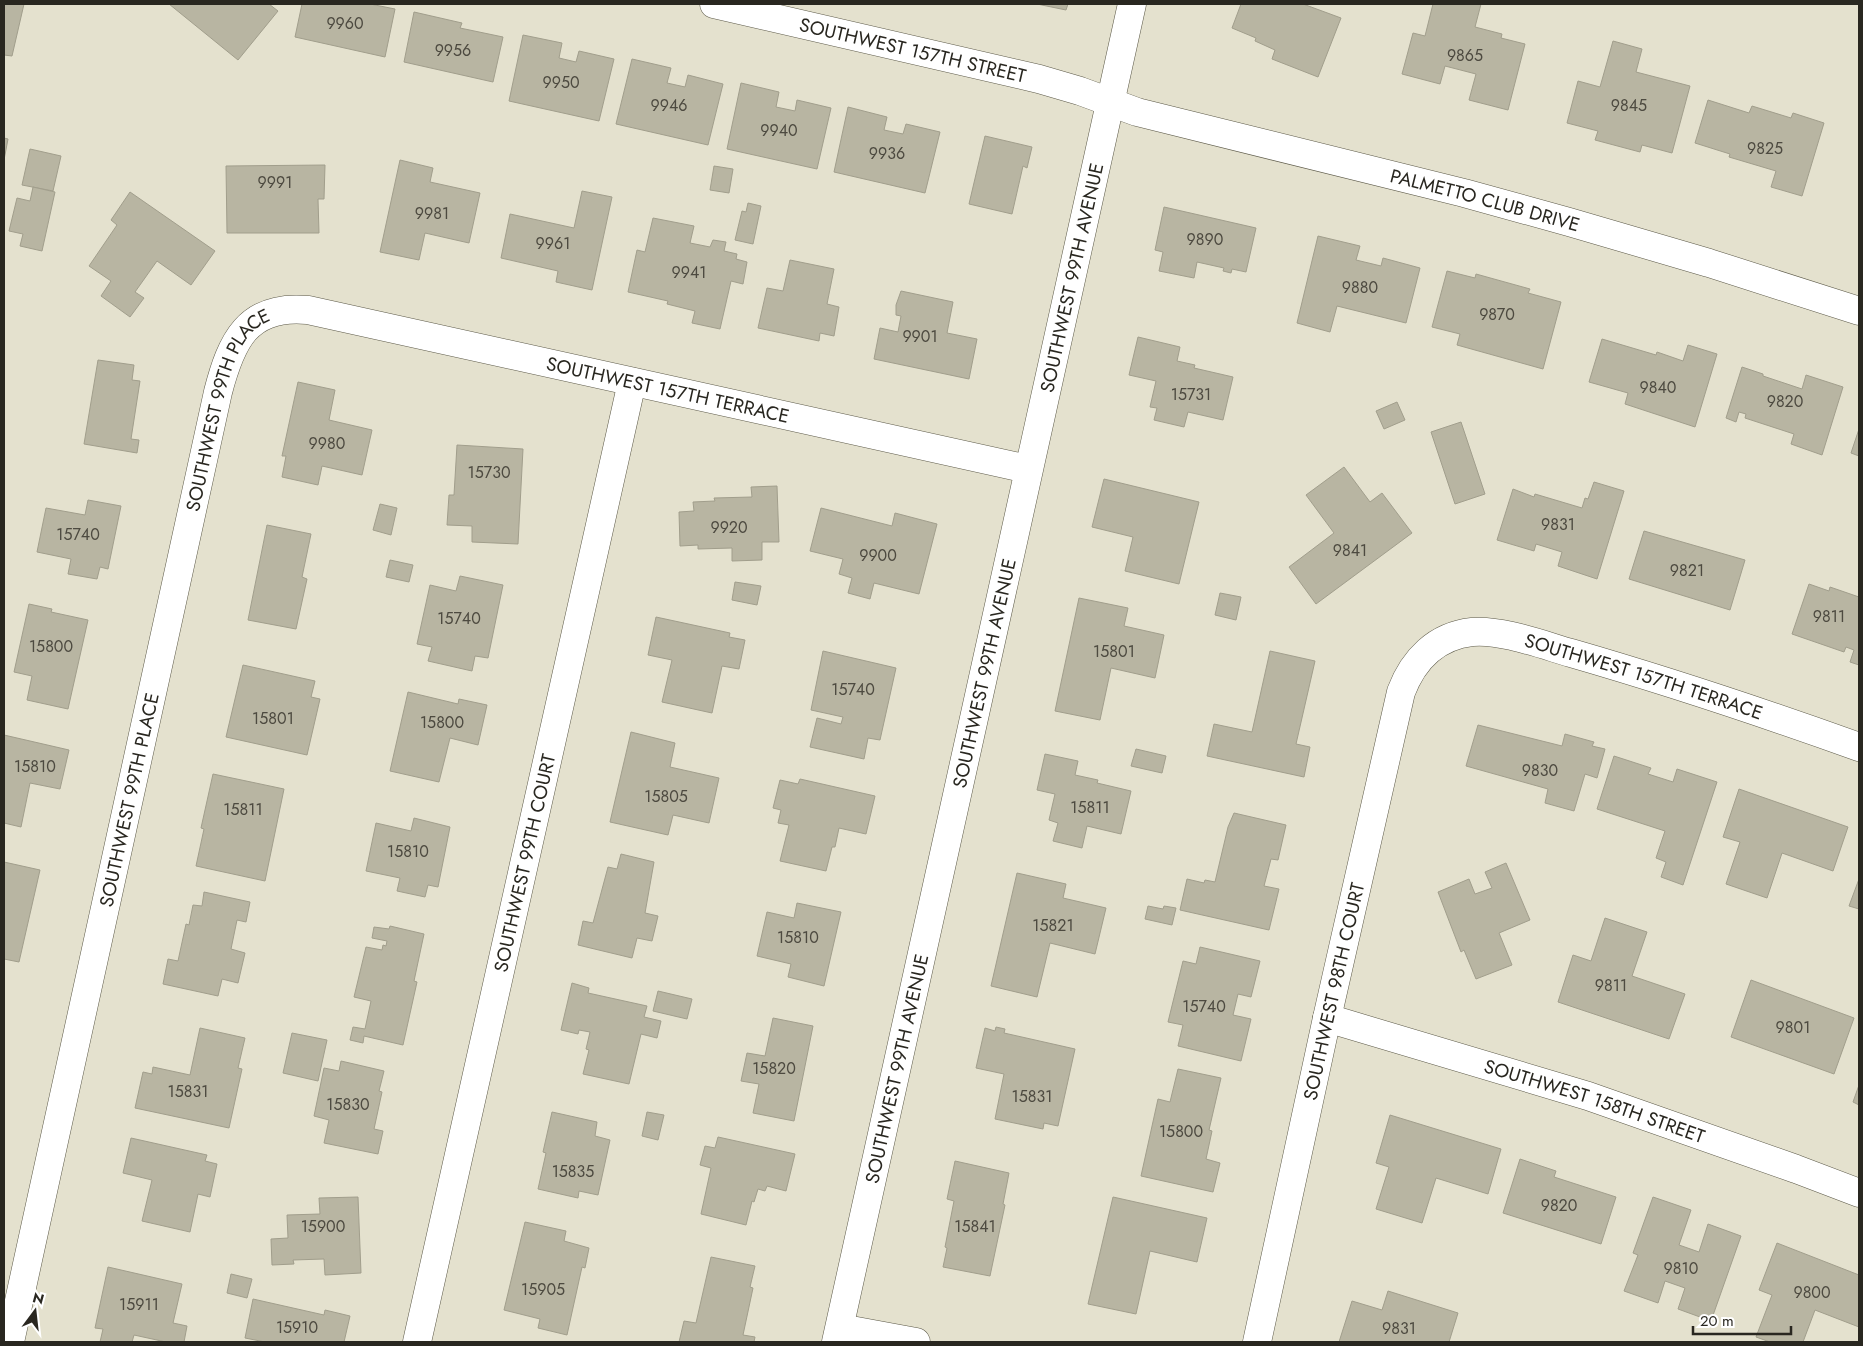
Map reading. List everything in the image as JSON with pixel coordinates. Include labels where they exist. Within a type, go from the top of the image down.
[{"type":"street","name":"SOUTHWEST 157TH STREET","points":[[714,4],[1039,79],[1109,102]]},
{"type":"street","name":"SOUTHWEST 99TH AVENUE","points":[[838,1335],[1132,4]]},
{"type":"street","name":"PALMETTO CLUB DRIVE","points":[[1109,102],[1152,116],[1454,191],[1569,222],[1708,263],[1859,311]]},
{"type":"street","name":"SOUTHWEST 99TH PLACE","points":[[10,1342],[223,371],[234,343],[249,325],[268,314],[280,310],[308,310]]},
{"type":"street","name":"SOUTHWEST 157TH TERRACE","points":[[308,310],[1028,470]]},
{"type":"street","name":"SOUTHWEST 99TH COURT","points":[[416,1342],[632,382]]},
{"type":"street","name":"SOUTHWEST 157TH TERRACE","points":[[1429,650],[1446,639],[1466,633],[1487,632],[1512,637],[1668,682],[1859,747]]},
{"type":"street","name":"SOUTHWEST 98TH COURT","points":[[1257,1342],[1327,1018],[1401,692],[1419,658],[1429,650]]},
{"type":"street","name":"SOUTHWEST 158TH STREET","points":[[1327,1018],[1588,1096],[1859,1193]]},
{"type":"street","points":[[838,1335],[916,1342]]},
{"type":"building","points":[[4,4],[24,4],[12,56],[4,55]]},
{"type":"building","points":[[169,4],[269,4],[278,11],[238,60]]},
{"type":"building","points":[[302,4],[370,4],[395,9],[385,57],[295,37]]},
{"type":"building","points":[[1037,4],[1068,4],[1066,10]]},
{"type":"building","points":[[1241,4],[1303,4],[1341,18],[1318,77],[1272,59],[1275,50],[1255,41],[1256,38],[1232,28]]},
{"type":"building","points":[[1433,4],[1481,4],[1475,27],[1502,34],[1501,38],[1525,44],[1508,110],[1469,100],[1476,74],[1445,66],[1440,84],[1402,74],[1413,33],[1425,36]]},
{"type":"building","points":[[414,12],[462,23],[460,28],[503,37],[493,82],[404,62]]},
{"type":"building","points":[[523,35],[562,43],[559,58],[576,62],[579,51],[614,59],[599,121],[509,101]]},
{"type":"building","points":[[1613,41],[1642,49],[1636,72],[1690,86],[1672,153],[1642,145],[1640,152],[1595,140],[1598,131],[1567,123],[1578,81],[1600,87]]},
{"type":"building","points":[[632,59],[671,68],[667,83],[685,87],[688,75],[723,84],[708,145],[616,124]]},
{"type":"building","points":[[741,83],[779,92],[776,107],[795,111],[797,100],[831,108],[817,169],[727,149]]},
{"type":"building","points":[[1708,100],[1749,113],[1752,106],[1791,118],[1793,113],[1824,123],[1802,196],[1771,187],[1776,171],[1729,157],[1730,154],[1695,143]]},
{"type":"building","points":[[848,107],[887,117],[884,130],[903,134],[906,124],[940,132],[925,193],[834,172]]},
{"type":"building","points":[[985,136],[1032,147],[1027,168],[1023,166],[1012,214],[969,204]]},
{"type":"building","points":[[4,138],[8,139],[4,160]]},
{"type":"building","points":[[30,149],[61,156],[53,191],[22,185]]},
{"type":"building","points":[[400,160],[433,168],[430,182],[480,193],[469,243],[425,233],[419,260],[380,252]]},
{"type":"building","points":[[325,165],[324,199],[318,199],[319,233],[227,233],[226,166]]},
{"type":"building","points":[[714,166],[733,169],[729,193],[710,190]]},
{"type":"building","points":[[33,187],[55,192],[42,251],[20,246],[23,234],[9,231],[17,198],[30,201]]},
{"type":"building","points":[[582,191],[612,197],[592,290],[556,282],[558,271],[501,258],[510,214],[574,228]]},
{"type":"building","points":[[130,192],[215,251],[191,285],[157,261],[135,292],[144,298],[130,317],[101,296],[111,281],[89,266],[117,225],[111,220]]},
{"type":"building","points":[[748,203],[761,206],[753,244],[735,240],[742,211],[746,212]]},
{"type":"building","points":[[1164,207],[1256,228],[1246,272],[1232,269],[1231,273],[1223,271],[1224,268],[1197,262],[1194,278],[1159,271],[1163,252],[1155,250]]},
{"type":"building","points":[[653,218],[694,226],[690,243],[710,247],[713,240],[726,242],[724,251],[737,254],[736,259],[747,262],[743,284],[731,281],[720,329],[692,323],[695,311],[667,304],[668,301],[628,292],[637,250],[645,252]]},
{"type":"building","points":[[1318,236],[1360,246],[1356,260],[1381,266],[1383,258],[1420,268],[1406,323],[1337,306],[1330,332],[1297,323]]},
{"type":"building","points":[[790,260],[834,269],[827,304],[839,307],[834,336],[820,333],[819,341],[758,328],[767,288],[783,291]]},
{"type":"building","points":[[1447,271],[1475,278],[1476,274],[1530,289],[1528,293],[1561,302],[1543,369],[1457,345],[1460,334],[1432,327]]},
{"type":"building","points":[[901,291],[953,302],[947,333],[977,339],[969,379],[874,359],[880,328],[898,332],[901,316],[896,315],[896,305]]},
{"type":"building","points":[[1138,337],[1180,347],[1177,361],[1195,365],[1194,368],[1233,377],[1223,420],[1188,412],[1184,427],[1154,420],[1157,408],[1150,407],[1156,381],[1129,375]]},
{"type":"building","points":[[1602,339],[1656,355],[1657,352],[1683,361],[1688,345],[1717,354],[1695,427],[1625,404],[1628,393],[1589,382]]},
{"type":"building","points":[[98,360],[134,365],[132,380],[140,381],[131,439],[139,440],[137,453],[84,444]]},
{"type":"building","points":[[1742,367],[1802,389],[1806,375],[1843,387],[1822,455],[1791,444],[1794,434],[1745,418],[1746,414],[1739,412],[1736,422],[1726,418]]},
{"type":"building","points":[[298,382],[335,390],[329,420],[372,430],[362,475],[322,466],[318,485],[282,477],[286,456],[282,456]]},
{"type":"building","points":[[1397,402],[1405,420],[1384,429],[1376,411]]},
{"type":"building","points":[[1461,422],[1485,494],[1455,504],[1431,432]]},
{"type":"building","points":[[1859,429],[1859,456],[1851,453]]},
{"type":"building","points":[[457,445],[523,449],[518,544],[472,542],[472,526],[447,525],[449,495],[454,495]]},
{"type":"building","points":[[1344,467],[1370,502],[1382,493],[1412,533],[1316,604],[1289,567],[1334,533],[1306,495]]},
{"type":"building","points":[[1104,479],[1199,502],[1179,584],[1125,571],[1133,537],[1092,527]]},
{"type":"building","points":[[1594,482],[1624,491],[1597,579],[1558,566],[1562,552],[1536,544],[1534,551],[1497,540],[1513,489],[1534,497],[1535,494],[1582,508],[1585,498],[1588,499]]},
{"type":"building","points":[[777,486],[779,542],[762,542],[762,560],[732,561],[732,548],[698,549],[698,545],[680,546],[679,512],[694,511],[693,502],[715,501],[714,498],[752,497],[751,487]]},
{"type":"building","points":[[88,500],[121,506],[108,569],[100,567],[97,579],[68,574],[71,559],[37,552],[46,508],[85,515]]},
{"type":"building","points":[[380,504],[397,508],[391,535],[373,530]]},
{"type":"building","points":[[821,508],[892,526],[895,513],[937,524],[919,594],[874,583],[870,599],[848,593],[852,578],[839,574],[843,559],[810,551]]},
{"type":"building","points":[[267,525],[311,534],[302,577],[307,579],[296,629],[248,620]]},
{"type":"building","points":[[1644,531],[1745,560],[1730,610],[1629,579]]},
{"type":"building","points":[[390,560],[413,565],[409,582],[386,577]]},
{"type":"building","points":[[460,576],[503,585],[488,658],[475,656],[472,671],[428,661],[432,647],[417,644],[430,585],[456,591]]},
{"type":"building","points":[[735,582],[761,586],[757,605],[732,600]]},
{"type":"building","points":[[1809,584],[1829,591],[1830,587],[1859,597],[1859,665],[1850,662],[1854,650],[1846,647],[1844,652],[1792,634]]},
{"type":"building","points":[[1220,593],[1241,597],[1236,620],[1215,615]]},
{"type":"building","points":[[1079,598],[1128,608],[1124,626],[1164,635],[1155,678],[1111,668],[1100,720],[1055,711]]},
{"type":"building","points":[[29,604],[52,609],[51,612],[88,620],[68,709],[27,700],[32,676],[14,672]]},
{"type":"building","points":[[656,617],[730,633],[729,637],[745,640],[739,669],[722,666],[712,713],[662,702],[672,660],[648,655]]},
{"type":"building","points":[[823,651],[896,668],[880,740],[868,738],[864,759],[810,747],[817,718],[841,724],[843,717],[811,710]]},
{"type":"building","points":[[1270,651],[1315,661],[1296,744],[1310,747],[1304,777],[1207,756],[1214,724],[1252,732]]},
{"type":"building","points":[[243,665],[315,681],[311,697],[320,699],[307,755],[226,737]]},
{"type":"building","points":[[408,692],[458,704],[459,699],[487,705],[478,745],[450,738],[439,782],[390,771]]},
{"type":"building","points":[[1478,725],[1562,746],[1565,734],[1594,742],[1592,746],[1605,749],[1597,778],[1585,774],[1574,811],[1545,803],[1548,789],[1466,766]]},
{"type":"building","points":[[631,732],[675,743],[670,767],[719,778],[709,823],[673,815],[668,835],[610,822]]},
{"type":"building","points":[[4,735],[69,750],[60,789],[30,783],[21,827],[4,823]]},
{"type":"building","points":[[1136,749],[1166,756],[1162,773],[1131,766]]},
{"type":"building","points":[[1045,754],[1078,761],[1075,775],[1098,780],[1097,783],[1131,791],[1121,834],[1087,826],[1082,848],[1053,841],[1058,823],[1049,820],[1055,794],[1037,790]]},
{"type":"building","points":[[1614,756],[1651,768],[1648,774],[1673,782],[1677,769],[1717,782],[1683,885],[1661,877],[1666,862],[1656,858],[1665,831],[1597,809]]},
{"type":"building","points":[[213,774],[284,789],[265,881],[196,866],[204,829],[201,828]]},
{"type":"building","points":[[800,779],[875,796],[866,834],[839,828],[835,847],[832,847],[826,871],[780,861],[789,825],[778,823],[781,810],[773,808],[780,780],[798,784]]},
{"type":"building","points":[[1739,789],[1848,827],[1833,871],[1782,853],[1767,898],[1726,884],[1740,842],[1723,837]]},
{"type":"building","points":[[1234,813],[1286,825],[1278,860],[1271,859],[1264,886],[1279,889],[1269,930],[1180,910],[1187,879],[1204,883],[1205,880],[1215,882],[1228,827]]},
{"type":"building","points":[[414,818],[450,827],[438,887],[428,885],[425,897],[397,891],[400,878],[366,871],[376,823],[411,831]]},
{"type":"building","points":[[621,854],[654,862],[645,913],[658,916],[652,941],[637,938],[632,958],[578,945],[583,921],[593,923],[608,867],[617,869]]},
{"type":"building","points":[[4,862],[40,870],[19,962],[4,959]]},
{"type":"building","points":[[1506,863],[1530,920],[1499,933],[1512,965],[1476,979],[1464,950],[1461,952],[1438,892],[1469,879],[1475,894],[1492,888],[1485,872]]},
{"type":"building","points":[[1017,873],[1066,884],[1063,898],[1106,908],[1095,954],[1050,943],[1037,997],[991,986]]},
{"type":"building","points":[[1859,879],[1859,909],[1849,906]]},
{"type":"building","points":[[204,892],[250,902],[246,922],[237,920],[231,949],[245,953],[238,983],[222,979],[218,996],[163,984],[168,959],[178,961],[186,924],[189,925],[193,905],[202,906]]},
{"type":"building","points":[[797,903],[841,912],[824,986],[788,977],[791,964],[757,956],[767,912],[794,918]]},
{"type":"building","points":[[1148,906],[1163,909],[1164,906],[1176,908],[1172,925],[1145,919]]},
{"type":"building","points":[[1605,918],[1647,932],[1632,976],[1685,994],[1669,1039],[1558,1002],[1573,955],[1591,961]]},
{"type":"building","points":[[390,926],[424,934],[414,981],[417,982],[403,1045],[364,1036],[363,1043],[350,1040],[353,1027],[365,1029],[371,1001],[354,997],[366,947],[382,950],[383,945],[386,946],[387,941],[372,938],[374,927],[389,929]]},
{"type":"building","points":[[1200,947],[1260,961],[1251,997],[1238,994],[1233,1015],[1251,1019],[1241,1061],[1178,1046],[1183,1025],[1168,1022],[1183,961],[1196,964]]},
{"type":"building","points":[[1751,980],[1854,1018],[1834,1074],[1731,1037]]},
{"type":"building","points":[[572,983],[589,988],[588,993],[647,1006],[644,1017],[661,1021],[657,1038],[641,1034],[629,1084],[583,1074],[589,1050],[586,1049],[590,1032],[579,1030],[578,1034],[561,1030]]},
{"type":"building","points":[[658,991],[692,999],[687,1019],[653,1011]]},
{"type":"building","points":[[773,1018],[813,1026],[794,1121],[753,1113],[759,1084],[741,1081],[747,1053],[765,1056]]},
{"type":"building","points":[[996,1027],[1005,1029],[1004,1033],[1075,1049],[1058,1126],[1044,1123],[1043,1129],[995,1119],[1004,1074],[976,1068],[985,1028],[995,1031]]},
{"type":"building","points":[[200,1028],[245,1038],[238,1068],[242,1069],[229,1128],[135,1108],[143,1072],[152,1074],[153,1067],[190,1075]]},
{"type":"building","points":[[292,1033],[327,1040],[318,1081],[283,1073]]},
{"type":"building","points":[[341,1061],[384,1071],[379,1091],[382,1092],[374,1129],[383,1131],[378,1154],[324,1143],[329,1120],[314,1116],[324,1068],[339,1071]]},
{"type":"building","points":[[1178,1069],[1221,1078],[1209,1130],[1212,1131],[1206,1159],[1220,1163],[1213,1192],[1141,1176],[1158,1099],[1170,1102]]},
{"type":"building","points":[[1859,1085],[1859,1105],[1853,1102]]},
{"type":"building","points":[[552,1112],[597,1122],[595,1136],[610,1140],[598,1195],[579,1191],[578,1198],[538,1189],[546,1153],[543,1152]]},
{"type":"building","points":[[647,1112],[664,1115],[658,1140],[642,1136]]},
{"type":"building","points":[[1390,1115],[1501,1149],[1488,1194],[1436,1178],[1422,1223],[1376,1209],[1389,1167],[1376,1163]]},
{"type":"building","points":[[718,1137],[795,1154],[786,1191],[767,1186],[765,1191],[758,1189],[754,1202],[752,1201],[746,1225],[701,1214],[711,1168],[700,1165],[705,1146],[715,1148]]},
{"type":"building","points":[[131,1138],[207,1155],[205,1161],[217,1164],[210,1197],[198,1194],[190,1232],[142,1221],[152,1180],[123,1173]]},
{"type":"building","points":[[1520,1159],[1556,1171],[1554,1177],[1616,1197],[1601,1244],[1503,1213]]},
{"type":"building","points":[[955,1161],[1009,1173],[1003,1204],[1005,1205],[990,1276],[943,1267],[954,1201],[947,1199]]},
{"type":"building","points":[[358,1197],[361,1273],[325,1275],[324,1259],[293,1260],[294,1264],[272,1265],[271,1239],[288,1238],[287,1215],[320,1214],[319,1198]]},
{"type":"building","points":[[1113,1197],[1207,1218],[1197,1262],[1150,1251],[1136,1314],[1088,1304]]},
{"type":"building","points":[[1653,1197],[1691,1210],[1679,1245],[1699,1252],[1708,1224],[1741,1236],[1711,1321],[1678,1309],[1685,1288],[1665,1281],[1658,1303],[1624,1291],[1638,1255],[1633,1253]]},
{"type":"building","points":[[525,1222],[566,1231],[564,1241],[589,1248],[585,1268],[582,1267],[567,1335],[538,1328],[540,1319],[504,1310]]},
{"type":"building","points":[[1777,1243],[1859,1275],[1859,1327],[1815,1310],[1803,1342],[1770,1342],[1756,1337],[1772,1295],[1759,1290]]},
{"type":"building","points":[[711,1257],[755,1266],[750,1287],[753,1288],[743,1335],[755,1337],[754,1342],[679,1342],[684,1321],[696,1323]]},
{"type":"building","points":[[108,1267],[182,1284],[173,1323],[187,1326],[184,1342],[166,1342],[134,1335],[132,1342],[100,1342],[103,1329],[95,1328]]},
{"type":"building","points":[[231,1274],[252,1279],[247,1298],[227,1293]]},
{"type":"building","points":[[1388,1291],[1458,1313],[1449,1342],[1339,1342],[1352,1301],[1382,1310]]},
{"type":"building","points":[[253,1299],[324,1315],[325,1310],[350,1316],[344,1342],[265,1342],[245,1338]]}]
